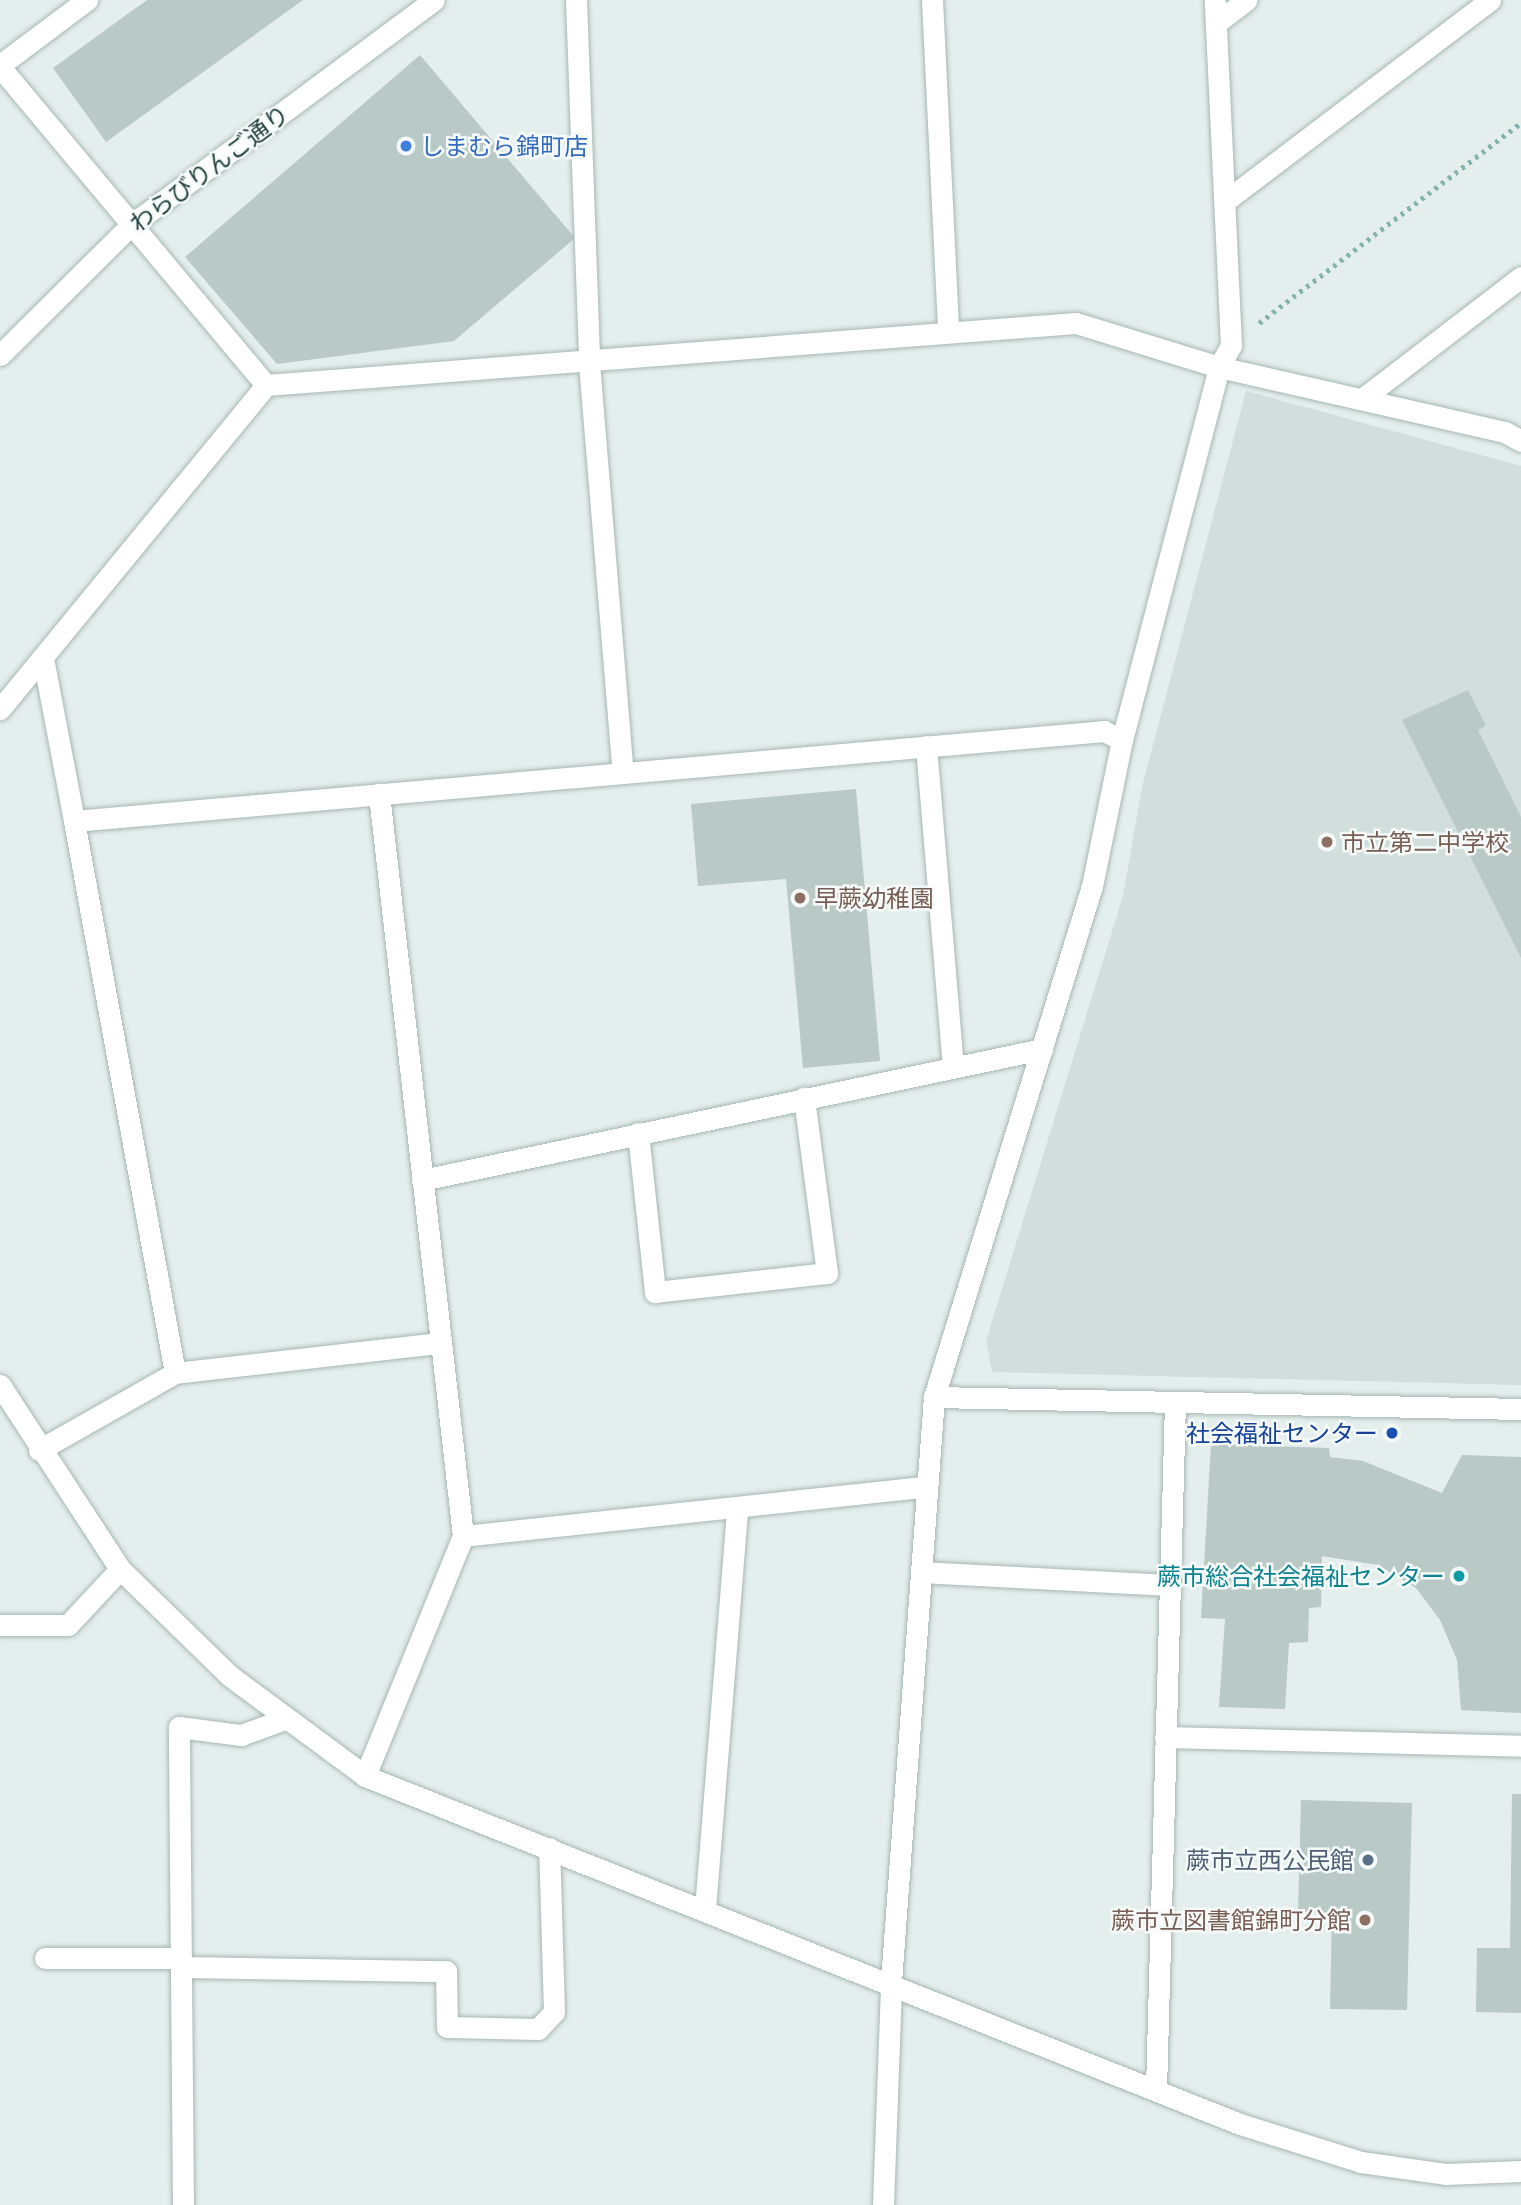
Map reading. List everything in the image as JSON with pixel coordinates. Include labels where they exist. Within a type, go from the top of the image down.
[{"type":"street","points":[[87,0],[0,66],[266,386]]},
{"type":"street","name":"わらびりんご通り","points":[[0,355],[131,225],[434,0]]},
{"type":"street","points":[[576,0],[589,363],[623,773]]},
{"type":"street","points":[[932,0],[948,330]]},
{"type":"street","points":[[883,2205],[891,1982],[921,1572],[924,1488],[934,1397],[1092,886],[1122,740],[1219,367],[1231,345],[1214,0]]},
{"type":"street","points":[[1216,23],[1246,0]]},
{"type":"street","points":[[1224,202],[1490,0]]},
{"type":"street","points":[[1362,399],[1521,277]]},
{"type":"street","points":[[0,709],[266,386],[589,363],[948,330],[1076,323],[1219,367],[1505,432],[1521,441]]},
{"type":"street","points":[[43,658],[175,1373]]},
{"type":"street","points":[[74,821],[1104,731],[1122,740]]},
{"type":"street","points":[[926,746],[953,1066]]},
{"type":"street","points":[[365,1776],[463,1536],[379,794]]},
{"type":"street","points":[[422,1180],[1042,1049]]},
{"type":"street","points":[[638,1133],[655,1292],[827,1273],[804,1098]]},
{"type":"street","points":[[39,1450],[175,1373],[440,1343]]},
{"type":"street","points":[[1,1388],[39,1450],[120,1569],[282,1720],[365,1776],[891,1982],[1240,2124],[1361,2162],[1445,2174],[1521,2171]]},
{"type":"street","points":[[934,1397],[1521,1409]]},
{"type":"street","points":[[1156,2090],[1175,1403]]},
{"type":"street","points":[[463,1536],[924,1488]]},
{"type":"street","points":[[705,1909],[737,1509]]},
{"type":"street","points":[[0,1625],[68,1625],[120,1569]]},
{"type":"street","points":[[921,1572],[1169,1585]]},
{"type":"street","points":[[183,2205],[179,1727],[241,1735],[282,1720]]},
{"type":"street","points":[[1165,1737],[1521,1746]]},
{"type":"street","points":[[46,1958],[446,1971],[447,2027],[538,2029],[554,2012],[549,1848]]},
{"type":"path","points":[[1231,345],[1521,123]]},
{"type":"shaded area","name":"市立第二中学校","points":[[1246,391],[1521,466],[1521,1385],[992,1372],[986,1341],[1123,896],[1142,787]]},
{"type":"building","points":[[147,0],[303,0],[106,142],[53,68]]},
{"type":"building","name":"しまむら錦町店","points":[[420,55],[575,238],[454,341],[277,364],[185,257]]},
{"type":"building","points":[[1468,690],[1486,726],[1478,730],[1521,817],[1521,958],[1402,720]]},
{"type":"building","points":[[856,789],[880,1061],[803,1068],[786,879],[698,886],[691,804]]},
{"type":"building","name":"蕨市総合社会福祉センター","points":[[1211,1444],[1329,1448],[1330,1457],[1363,1461],[1442,1493],[1462,1455],[1521,1457],[1521,1713],[1461,1710],[1457,1660],[1440,1620],[1416,1588],[1378,1565],[1322,1556],[1321,1607],[1309,1608],[1308,1642],[1289,1643],[1285,1709],[1219,1707],[1225,1619],[1201,1618]]},
{"type":"building","points":[[1512,1794],[1521,1794],[1521,2013],[1476,2012],[1477,1948],[1510,1948]]},
{"type":"building","points":[[1301,1800],[1412,1803],[1407,2010],[1330,2009],[1332,1913],[1298,1912]]},
{"type":"place","name":"しまむら錦町店","points":[[406,146]]},
{"type":"place","name":"市立第二中学校","points":[[1327,842]]},
{"type":"place","name":"早蕨幼稚園","points":[[800,898]]},
{"type":"place","name":"社会福祉センター","points":[[1392,1433]]},
{"type":"place","name":"蕨市総合社会福祉センター","points":[[1459,1576]]},
{"type":"place","name":"蕨市立西公民館","points":[[1368,1860]]},
{"type":"place","name":"蕨市立図書館錦町分館","points":[[1365,1920]]}]
